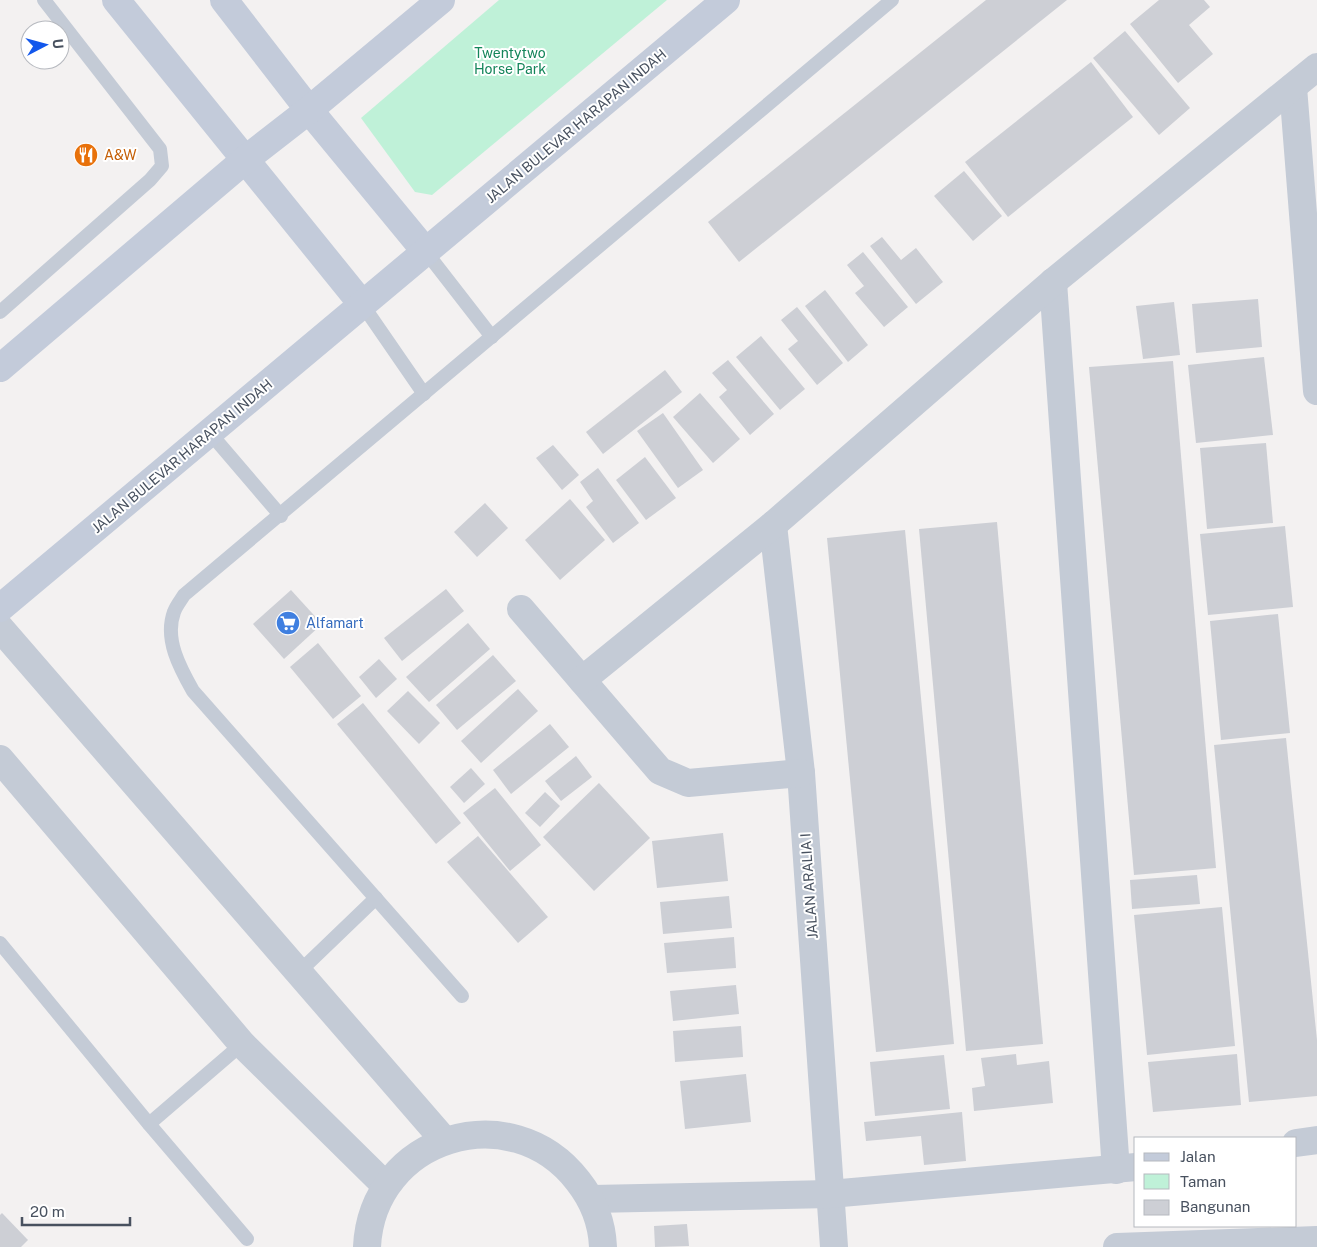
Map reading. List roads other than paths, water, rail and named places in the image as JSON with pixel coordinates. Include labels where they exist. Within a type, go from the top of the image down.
[{"type":"street","points":[[116,0],[362,304]]},
{"type":"street","points":[[224,0],[309,110],[426,252]]},
{"type":"street","points":[[0,368],[246,159],[309,110],[441,0]]},
{"type":"street","name":"JALAN BULEVAR HARAPAN INDAH","points":[[0,608],[726,0]]},
{"type":"street","points":[[582,680],[773,525],[1053,282],[1317,67]]},
{"type":"street","points":[[1293,87],[1317,391]]},
{"type":"street","points":[[592,1199],[830,1194],[1126,1169],[1053,282]]},
{"type":"street","name":"JALAN ARALIA I","points":[[773,525],[801,773],[834,1247]]},
{"type":"street","points":[[521,609],[660,771],[688,783],[801,773]]},
{"type":"street","points":[[0,628],[444,1140]]},
{"type":"street","points":[[0,759],[242,1044],[385,1185]]},
{"type":"street","points":[[367,1247],[368,1226],[385,1185],[411,1158],[444,1140],[487,1133],[529,1142],[565,1165],[592,1199],[602,1234],[602,1247]]},
{"type":"street","points":[[1297,1143],[1317,1140]]},
{"type":"street","points":[[1117,1247],[1317,1240]]},
{"type":"lane","points":[[0,312],[150,180],[162,166],[160,149],[44,0]]},
{"type":"lane","points":[[462,996],[193,691],[178,663],[170,632],[174,611],[184,595],[281,516],[892,0]]},
{"type":"lane","points":[[426,252],[492,337]]},
{"type":"lane","points":[[362,304],[424,394]]},
{"type":"lane","points":[[210,433],[281,516]]},
{"type":"lane","points":[[299,972],[376,898]]},
{"type":"lane","points":[[0,942],[149,1124],[247,1239]]},
{"type":"lane","points":[[149,1124],[242,1044]]},
{"type":"place","name":"A&W","points":[[86,155]]},
{"type":"place","name":"Alfamart","points":[[288,623]]},
{"type":"park label","name":"Twentytwo Horse Park","points":[[510,62]]}]
